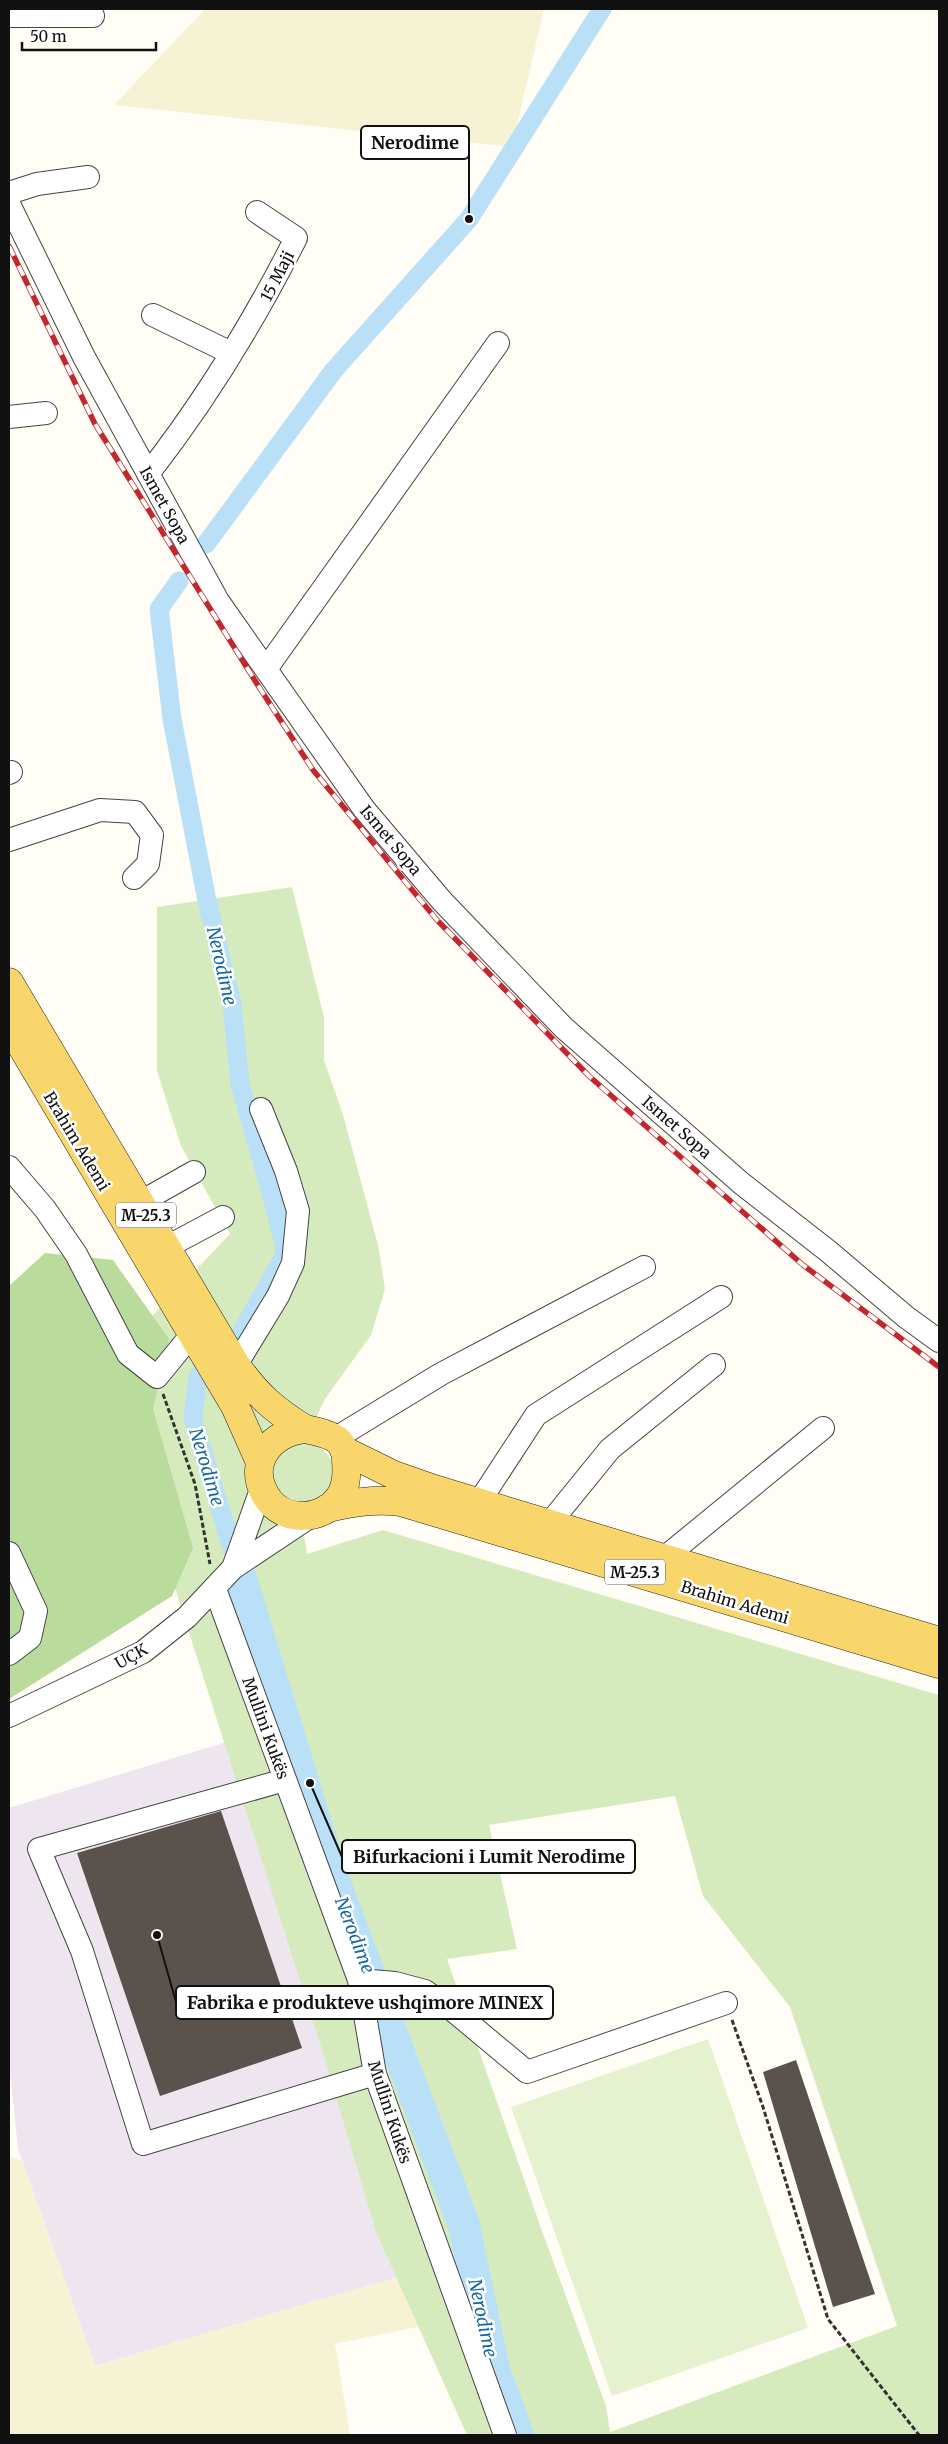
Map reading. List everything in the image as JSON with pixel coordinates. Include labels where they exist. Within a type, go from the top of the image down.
[{"type":"main road","name":"Brahim Ademi","points":[[9,982],[236,1365],[261,1397],[276,1411],[305,1429],[341,1445],[394,1475],[549,1524],[939,1641]]},
{"type":"main road","name":"Brahim Ademi","points":[[9,1024],[235,1406],[273,1504],[281,1510],[291,1515],[319,1512],[360,1501],[383,1500],[401,1502],[939,1664]]},
{"type":"main road","points":[[261,1475],[265,1451],[282,1434],[305,1429]]},
{"type":"main road","points":[[319,1512],[342,1493],[346,1483],[341,1445]]},
{"type":"street","points":[[9,16],[93,16]]},
{"type":"street","points":[[9,193],[37,184],[88,177]]},
{"type":"street","name":"Ismet Sopa","points":[[9,204],[84,357],[218,601],[364,808],[442,901],[564,1028],[741,1183],[828,1251],[906,1317],[939,1341]]},
{"type":"street","name":"15 Maji","points":[[148,474],[173,443],[258,311],[296,238],[257,212]]},
{"type":"street","points":[[153,315],[231,353]]},
{"type":"street","points":[[266,669],[498,343]]},
{"type":"street","points":[[9,418],[46,413]]},
{"type":"street","points":[[9,840],[100,810],[135,812],[152,835],[148,864],[134,878]]},
{"type":"street","points":[[236,1365],[278,1296],[293,1263],[298,1211],[286,1171],[261,1109]]},
{"type":"street","points":[[9,1167],[45,1209],[76,1254],[128,1354],[157,1377],[192,1334]]},
{"type":"street","points":[[139,1203],[194,1172]]},
{"type":"street","points":[[165,1248],[223,1217]]},
{"type":"street","points":[[341,1445],[441,1374],[644,1267]]},
{"type":"street","points":[[479,1502],[536,1415],[721,1297]]},
{"type":"street","points":[[549,1524],[610,1449],[714,1365]]},
{"type":"street","points":[[664,1558],[823,1428]]},
{"type":"street","name":"UÇK","points":[[233,1568],[261,1475]]},
{"type":"street","name":"UÇK","points":[[9,1716],[143,1652],[187,1617],[216,1589],[233,1568],[319,1512]]},
{"type":"street","points":[[9,1553],[36,1611],[30,1638],[9,1654]]},
{"type":"street","name":"Mullini Kukës","points":[[216,1589],[284,1780],[360,1980],[375,2074],[505,2435]]},
{"type":"street","points":[[284,1780],[39,1849],[82,1951],[143,2144],[375,2074]]},
{"type":"street","points":[[360,1980],[395,1983],[425,1991],[455,2012],[527,2072],[726,2003]]},
{"type":"path","points":[[157,1377],[194,1484],[216,1589]]},
{"type":"path","points":[[726,2003],[763,2107],[828,2319],[920,2435]]},
{"type":"shaded area","points":[[205,9],[544,9],[512,147],[114,105]]},
{"type":"shaded area","points":[[243,1737],[412,2273],[95,2366],[18,2149],[9,2061],[9,1808]]},
{"type":"shaded area","points":[[9,2157],[22,2160],[95,2366],[412,2273],[456,2319],[335,2344],[350,2435],[9,2435]]},
{"type":"green space","points":[[292,887],[324,1018],[324,1060],[343,1115],[378,1245],[385,1289],[371,1335],[325,1399],[305,1442],[319,1447],[328,1455],[333,1465],[334,1475],[324,1494],[313,1500],[299,1503],[307,1554],[383,1530],[939,1695],[939,2435],[467,2435],[376,2232],[323,2053],[110,1384],[137,1332],[230,1234],[181,1146],[157,1071],[157,907]],"holes":[[[675,1796],[703,1896],[790,2007],[897,2326],[610,2432],[606,2406],[541,2228],[447,1959],[517,1949],[489,1825]]]},
{"type":"green space","points":[[45,1253],[113,1260],[169,1339],[153,1409],[193,1548],[172,1596],[9,1699],[9,1286]]},
{"type":"green space","points":[[708,2039],[808,2328],[612,2396],[511,2107]]},
{"type":"building","points":[[221,1811],[302,2048],[160,2096],[77,1853]]},
{"type":"building","points":[[796,2060],[875,2294],[833,2307],[763,2072]]},
{"type":"waterway","name":"Nerodime","points":[[206,544],[334,370],[469,219],[602,9]]},
{"type":"waterway","name":"Nerodime","points":[[179,581],[159,609],[172,719],[207,901],[232,1003],[240,1084],[286,1253],[236,1342]]},
{"type":"waterway","name":"Nerodime","points":[[198,1376],[193,1419],[234,1555]]},
{"type":"waterway","name":"Nerodime","points":[[240,1575],[330,1870],[464,2225],[494,2370],[518,2435]]},
{"type":"railway","points":[[9,246],[95,424],[259,687],[313,770],[437,920],[589,1076],[803,1265],[939,1367]]},
{"type":"place","name":"Nerodime","points":[[469,219]]},
{"type":"place","name":"Bifurkacioni i Lumit Nerodime","points":[[310,1783]]},
{"type":"place","name":"Fabrika e produkteve ushqimore MINEX","points":[[157,1935]]}]
